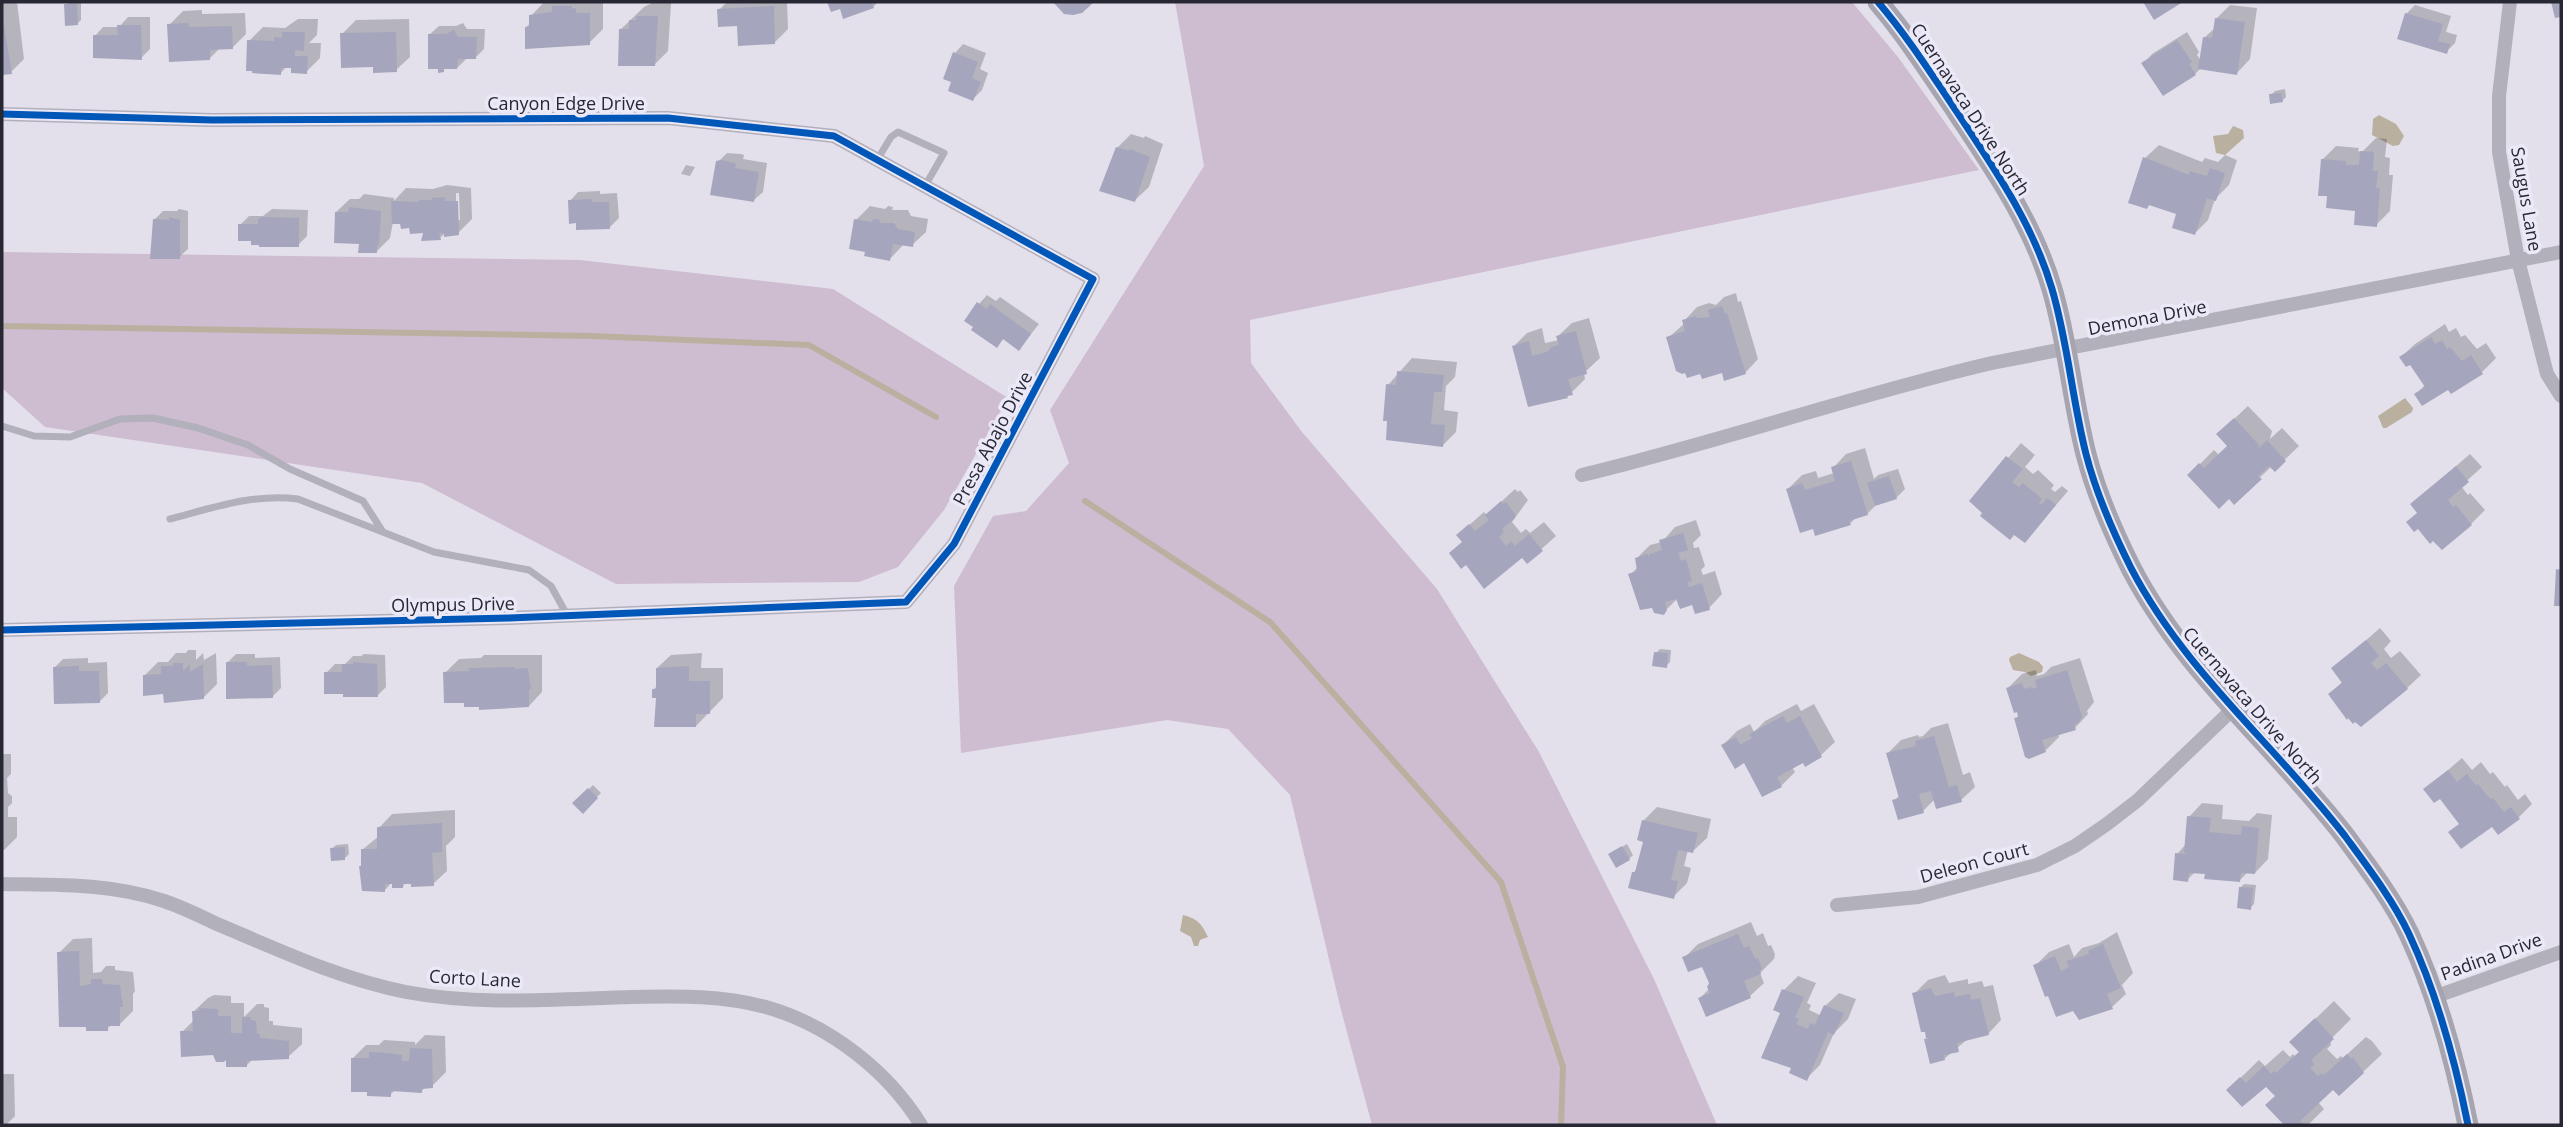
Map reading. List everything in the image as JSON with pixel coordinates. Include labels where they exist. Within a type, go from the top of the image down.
[{"type":"street","name":"Cuernavaca Drive North","points":[[1878,2],[1916,51],[1992,164],[2020,211],[2039,251],[2052,290],[2066,349],[2086,454],[2106,513],[2132,568],[2161,618],[2191,660],[2336,826],[2374,878],[2408,932],[2434,997],[2459,1079],[2468,1125]]},
{"type":"street","name":"Saugus Lane","points":[[2510,2],[2497,131],[2499,152],[2518,260],[2547,374],[2561,396]]},
{"type":"street","name":"Canyon Edge Drive","points":[[2,114],[212,120],[667,118],[834,136],[1093,279]]},
{"type":"street","name":"Demona Drive","points":[[1582,475],[1646,460],[1923,379],[2561,252]]},
{"type":"street","name":"Presa Abajo Drive","points":[[906,602],[954,544],[1093,279]]},
{"type":"street","name":"Olympus Drive","points":[[2,630],[567,616],[906,602]]},
{"type":"street","name":"Deleon Court","points":[[1837,905],[1918,897],[2037,865],[2075,846],[2108,824],[2233,709]]},
{"type":"street","name":"Corto Lane","points":[[2,884],[78,885],[134,893],[165,901],[320,968],[406,992],[486,1000],[693,996],[728,999],[769,1008],[827,1034],[854,1052],[893,1088],[921,1125]]},
{"type":"street","name":"Padina Drive","points":[[2434,997],[2561,952]]},
{"type":"lane","points":[[877,160],[891,137],[898,132],[944,153],[925,186]]},
{"type":"lane","points":[[2,426],[34,436],[70,437],[120,419],[153,418],[198,428],[248,445],[289,469],[362,501],[383,533]]},
{"type":"lane","points":[[170,519],[251,499],[279,496],[298,499],[433,552],[529,570],[551,586],[567,616]]},
{"type":"shaded area","points":[[1175,2],[1852,2],[1898,57],[1979,170],[1250,320],[1251,363],[1302,432],[1437,589],[1539,752],[1654,979],[1717,1125],[1372,1125],[1341,1010],[1290,795],[1228,729],[1167,720],[961,753],[954,586],[993,516],[1026,511],[1069,463],[1050,410],[1204,166]]},
{"type":"shaded area","points":[[2379,115],[2396,124],[2404,136],[2399,145],[2393,146],[2372,135],[2373,119]]},
{"type":"shaded area","points":[[2233,126],[2243,130],[2244,138],[2225,155],[2216,153],[2213,136],[2228,134]]},
{"type":"shaded area","points":[[2,252],[580,260],[833,289],[1008,398],[944,510],[898,567],[859,582],[616,584],[422,483],[45,427],[2,388]]},
{"type":"shaded area","points":[[2405,398],[2413,408],[2412,412],[2383,428],[2378,416]]},
{"type":"shaded area","points":[[2019,653],[2039,662],[2043,667],[2042,672],[2031,676],[2013,670],[2010,657]]},
{"type":"shaded area","points":[[1183,915],[1196,920],[1206,932],[1208,937],[1200,940],[1198,946],[1194,946],[1191,937],[1180,931]]},
{"type":"building","points":[[827,2],[872,2],[874,8],[843,19],[840,9],[831,12]]},
{"type":"building","points":[[1053,2],[1094,2],[1082,13],[1073,15],[1064,14]]},
{"type":"building","points":[[2143,2],[2183,2],[2154,20]]},
{"type":"building","points":[[2551,2],[2561,2],[2561,17],[2555,18]]},
{"type":"building","points":[[64,4],[77,4],[78,25],[65,26]]},
{"type":"building","points":[[552,6],[572,6],[572,9],[576,8],[576,13],[590,13],[590,45],[525,49],[525,27],[529,27],[529,15],[552,12]]},
{"type":"building","points":[[774,6],[775,44],[738,46],[737,26],[718,27],[717,9]]},
{"type":"building","points":[[2405,13],[2443,24],[2438,41],[2450,44],[2447,54],[2397,39]]},
{"type":"building","points":[[2,14],[12,74],[2,75]]},
{"type":"building","points":[[636,16],[658,16],[655,66],[618,66],[619,29],[629,29],[629,20],[636,20]]},
{"type":"building","points":[[2215,18],[2245,22],[2237,75],[2198,69],[2203,37],[2212,38]]},
{"type":"building","points":[[189,23],[189,27],[232,26],[233,49],[210,50],[210,60],[169,62],[167,24]]},
{"type":"building","points":[[117,25],[141,25],[142,60],[93,58],[93,35],[118,35]]},
{"type":"building","points":[[454,30],[458,37],[477,37],[476,59],[458,59],[457,69],[444,69],[444,72],[428,69],[428,34],[446,34]]},
{"type":"building","points":[[282,32],[305,32],[304,51],[295,50],[295,56],[308,56],[307,74],[291,73],[291,68],[281,68],[281,75],[246,71],[247,40],[274,41],[274,37],[282,38]]},
{"type":"building","points":[[396,32],[397,72],[373,73],[373,67],[341,68],[340,33]]},
{"type":"building","points":[[2177,40],[2192,62],[2189,64],[2196,75],[2163,96],[2141,63]]},
{"type":"building","points":[[953,52],[978,62],[972,78],[981,82],[973,101],[948,91],[951,82],[943,79]]},
{"type":"building","points":[[2281,93],[2283,102],[2270,104],[2269,94]]},
{"type":"building","points":[[1116,147],[1150,157],[1135,202],[1099,191]]},
{"type":"building","points":[[2360,151],[2374,152],[2373,171],[2378,171],[2376,188],[2380,188],[2377,227],[2354,225],[2355,211],[2326,208],[2327,196],[2318,196],[2321,159],[2359,165]]},
{"type":"building","points":[[2143,157],[2189,175],[2190,171],[2207,176],[2210,168],[2225,173],[2216,201],[2207,198],[2195,235],[2172,228],[2176,214],[2149,205],[2147,209],[2128,203]]},
{"type":"building","points":[[716,161],[736,164],[735,168],[759,172],[754,202],[710,195]]},
{"type":"building","points":[[445,197],[445,201],[458,201],[459,235],[444,237],[444,233],[439,233],[441,240],[421,241],[423,233],[410,234],[409,228],[401,229],[400,224],[392,224],[391,201],[419,202]]},
{"type":"building","points":[[592,199],[592,202],[609,202],[610,229],[576,230],[576,223],[569,224],[568,200]]},
{"type":"building","points":[[349,207],[381,211],[377,253],[358,253],[359,244],[334,243],[335,212],[348,212]]},
{"type":"building","points":[[169,217],[180,220],[180,259],[150,259],[153,219],[169,220]]},
{"type":"building","points":[[299,218],[299,247],[259,247],[251,245],[251,241],[238,241],[238,224],[258,224],[258,219]]},
{"type":"building","points":[[854,219],[872,222],[873,219],[880,220],[880,223],[894,223],[898,229],[915,232],[913,247],[893,244],[890,261],[864,256],[865,252],[849,249]]},
{"type":"building","points":[[977,302],[987,309],[990,304],[1031,334],[1019,351],[1003,339],[997,348],[971,330],[973,327],[964,321]]},
{"type":"building","points":[[1722,306],[1725,314],[1727,313],[1746,374],[1724,381],[1722,373],[1702,379],[1700,374],[1687,378],[1685,373],[1676,371],[1666,337],[1685,331],[1682,320],[1696,316],[1710,317],[1708,310]]},
{"type":"building","points":[[1576,331],[1587,374],[1568,379],[1573,395],[1567,396],[1568,398],[1528,407],[1512,346],[1529,341],[1532,356],[1559,345],[1556,336]]},
{"type":"building","points":[[2431,337],[2435,344],[2442,340],[2447,349],[2450,347],[2462,361],[2471,355],[2483,374],[2451,394],[2448,390],[2422,406],[2414,394],[2425,387],[2410,365],[2406,367],[2399,357]]},
{"type":"building","points":[[1397,371],[1444,375],[1442,392],[1434,392],[1431,424],[1445,425],[1443,447],[1386,440],[1387,421],[1383,421],[1386,384],[1396,385]]},
{"type":"building","points":[[2234,418],[2259,445],[2258,449],[2267,440],[2286,461],[2275,472],[2269,466],[2258,476],[2262,479],[2234,505],[2229,499],[2219,509],[2187,475],[2199,463],[2204,468],[2227,446],[2216,434]]},
{"type":"building","points":[[2006,456],[2023,469],[2012,482],[2019,487],[2023,483],[2042,499],[2039,503],[2041,505],[2047,498],[2056,505],[2025,543],[2014,535],[2010,540],[1980,516],[1982,513],[1969,501]]},
{"type":"building","points":[[1851,461],[1868,515],[1849,521],[1851,525],[1815,536],[1813,529],[1800,533],[1786,489],[1802,483],[1805,490],[1835,481],[1831,467]]},
{"type":"building","points":[[2456,466],[2469,482],[2448,500],[2453,507],[2456,505],[2472,525],[2442,550],[2433,541],[2430,544],[2418,529],[2414,532],[2406,522],[2417,513],[2410,504]]},
{"type":"building","points":[[1889,476],[1897,499],[1875,506],[1867,483]]},
{"type":"building","points":[[1501,501],[1503,504],[1506,502],[1515,514],[1515,518],[1502,529],[1504,532],[1499,537],[1506,546],[1511,541],[1515,546],[1529,534],[1543,551],[1527,564],[1522,558],[1484,589],[1466,565],[1461,569],[1449,553],[1462,542],[1456,535],[1469,524],[1475,531],[1489,520],[1485,515]]},
{"type":"building","points":[[1683,533],[1688,550],[1678,553],[1681,561],[1686,559],[1692,581],[1688,582],[1689,587],[1702,583],[1710,610],[1695,614],[1692,605],[1680,609],[1676,599],[1665,602],[1667,610],[1664,615],[1654,613],[1652,608],[1640,610],[1628,574],[1637,571],[1635,558],[1648,554],[1648,557],[1662,550],[1659,540]]},
{"type":"building","points":[[2556,569],[2561,570],[2561,606],[2554,606]]},
{"type":"building","points":[[2366,640],[2379,656],[2371,663],[2377,670],[2386,663],[2408,689],[2361,727],[2348,718],[2347,720],[2328,694],[2342,683],[2331,668]]},
{"type":"building","points":[[1654,652],[1668,653],[1667,668],[1652,666]]},
{"type":"building","points":[[226,662],[247,662],[247,666],[272,665],[273,698],[226,699]]},
{"type":"building","points":[[173,663],[183,663],[183,671],[190,664],[190,672],[203,664],[204,699],[164,703],[163,694],[143,696],[143,675],[161,674],[161,666],[173,666]]},
{"type":"building","points":[[342,664],[377,664],[378,697],[324,694],[324,672],[342,672]]},
{"type":"building","points":[[79,666],[79,671],[99,671],[100,703],[54,704],[53,667]]},
{"type":"building","points":[[689,666],[689,681],[710,681],[710,714],[696,714],[696,727],[654,727],[656,698],[652,698],[652,689],[656,689],[656,668]]},
{"type":"building","points":[[469,668],[528,668],[531,689],[529,707],[479,710],[479,707],[464,707],[464,703],[444,703],[443,672],[469,671]]},
{"type":"building","points":[[2067,670],[2082,717],[2074,725],[2076,730],[2042,740],[2046,752],[2029,759],[2025,757],[2014,718],[2018,717],[2017,712],[2014,713],[2006,688],[2022,683],[2024,689],[2032,689],[2037,687],[2035,680]]},
{"type":"building","points":[[1783,716],[1787,723],[1800,716],[1822,757],[1805,767],[1803,763],[1777,777],[1782,787],[1762,797],[1744,763],[1735,769],[1721,745],[1736,737],[1740,745],[1752,738],[1749,734]]},
{"type":"building","points":[[1934,736],[1949,787],[1957,785],[1962,802],[1936,809],[1931,791],[1919,794],[1924,813],[1898,820],[1892,800],[1899,798],[1886,753],[1916,746],[1915,741]]},
{"type":"building","points":[[2448,770],[2457,782],[2467,774],[2504,812],[2511,807],[2520,819],[2498,835],[2492,827],[2461,849],[2448,832],[2459,824],[2440,799],[2434,803],[2423,789]]},
{"type":"building","points":[[588,788],[598,798],[583,814],[572,803]]},
{"type":"building","points":[[2187,816],[2211,818],[2209,832],[2241,835],[2242,826],[2259,828],[2255,874],[2241,873],[2240,882],[2204,879],[2205,874],[2189,873],[2188,882],[2173,880],[2175,853],[2187,854],[2184,852]]},
{"type":"building","points":[[1642,820],[1698,833],[1693,853],[1678,850],[1671,880],[1678,881],[1674,899],[1628,888],[1643,842],[1637,840]]},
{"type":"building","points":[[442,823],[442,852],[432,853],[434,886],[411,887],[411,884],[403,884],[403,888],[392,888],[392,884],[385,884],[385,892],[362,891],[359,866],[361,849],[377,849],[377,827]]},
{"type":"building","points":[[1622,846],[1630,860],[1616,868],[1608,854]]},
{"type":"building","points":[[345,847],[345,860],[331,861],[330,848]]},
{"type":"building","points":[[2239,887],[2253,888],[2251,910],[2237,908]]},
{"type":"building","points":[[1738,934],[1744,948],[1749,946],[1755,959],[1758,958],[1761,974],[1744,981],[1751,998],[1706,1017],[1698,998],[1710,993],[1707,987],[1709,983],[1702,967],[1688,972],[1682,957]]},
{"type":"building","points":[[2103,944],[2121,988],[2107,994],[2113,1009],[2079,1020],[2073,1011],[2056,1017],[2033,965],[2055,956],[2061,971],[2069,967],[2066,961],[2089,954],[2088,951]]},
{"type":"building","points":[[79,951],[80,986],[91,984],[91,979],[102,979],[103,984],[120,985],[123,1007],[120,1007],[120,1026],[108,1026],[108,1031],[86,1031],[86,1027],[59,1027],[57,952]]},
{"type":"building","points":[[1931,988],[1935,996],[1954,992],[1955,997],[1970,994],[1971,1000],[1980,998],[1989,1035],[1957,1043],[1959,1052],[1944,1055],[1945,1060],[1930,1064],[1924,1039],[1929,1038],[1926,1038],[1925,1032],[1921,1032],[1912,993]]},
{"type":"building","points":[[1782,989],[1804,997],[1795,1017],[1799,1019],[1796,1024],[1808,1029],[1810,1023],[1815,1025],[1824,1005],[1844,1013],[1834,1035],[1828,1032],[1807,1081],[1789,1073],[1791,1068],[1761,1058],[1780,1013],[1773,1010]]},
{"type":"building","points":[[199,1008],[218,1009],[218,1016],[231,1016],[231,1033],[242,1033],[242,1017],[251,1017],[251,1020],[256,1021],[260,1038],[289,1041],[289,1059],[247,1061],[247,1067],[226,1067],[226,1060],[216,1062],[213,1055],[181,1057],[180,1031],[193,1031],[192,1011],[199,1011]]},
{"type":"building","points":[[2315,1018],[2334,1039],[2312,1059],[2314,1065],[2310,1068],[2318,1076],[2322,1073],[2324,1075],[2347,1054],[2351,1059],[2353,1057],[2364,1073],[2339,1096],[2333,1090],[2300,1121],[2304,1125],[2284,1125],[2265,1105],[2275,1096],[2266,1087],[2242,1107],[2226,1090],[2240,1077],[2246,1083],[2264,1066],[2271,1074],[2274,1071],[2276,1073],[2299,1052],[2289,1042]]},
{"type":"building","points":[[410,1048],[432,1049],[433,1088],[422,1089],[422,1093],[391,1091],[391,1097],[351,1092],[351,1058],[369,1058],[369,1052],[402,1055],[402,1061],[409,1061]]},
{"type":"waterway","points":[[2,326],[592,336],[809,345],[936,417]]},
{"type":"waterway","points":[[1085,501],[1270,622],[1501,882],[1563,1067],[1561,1125]]},
{"type":"cycle path","points":[[1878,2],[1919,56],[1985,154],[2034,242],[2057,309],[2090,469],[2131,568],[2177,641],[2345,836],[2395,909],[2409,934],[2437,1004],[2468,1125]]},
{"type":"cycle path","points":[[2,114],[212,120],[668,118],[834,136],[1093,279],[954,544],[906,602],[509,618],[2,630]]}]
